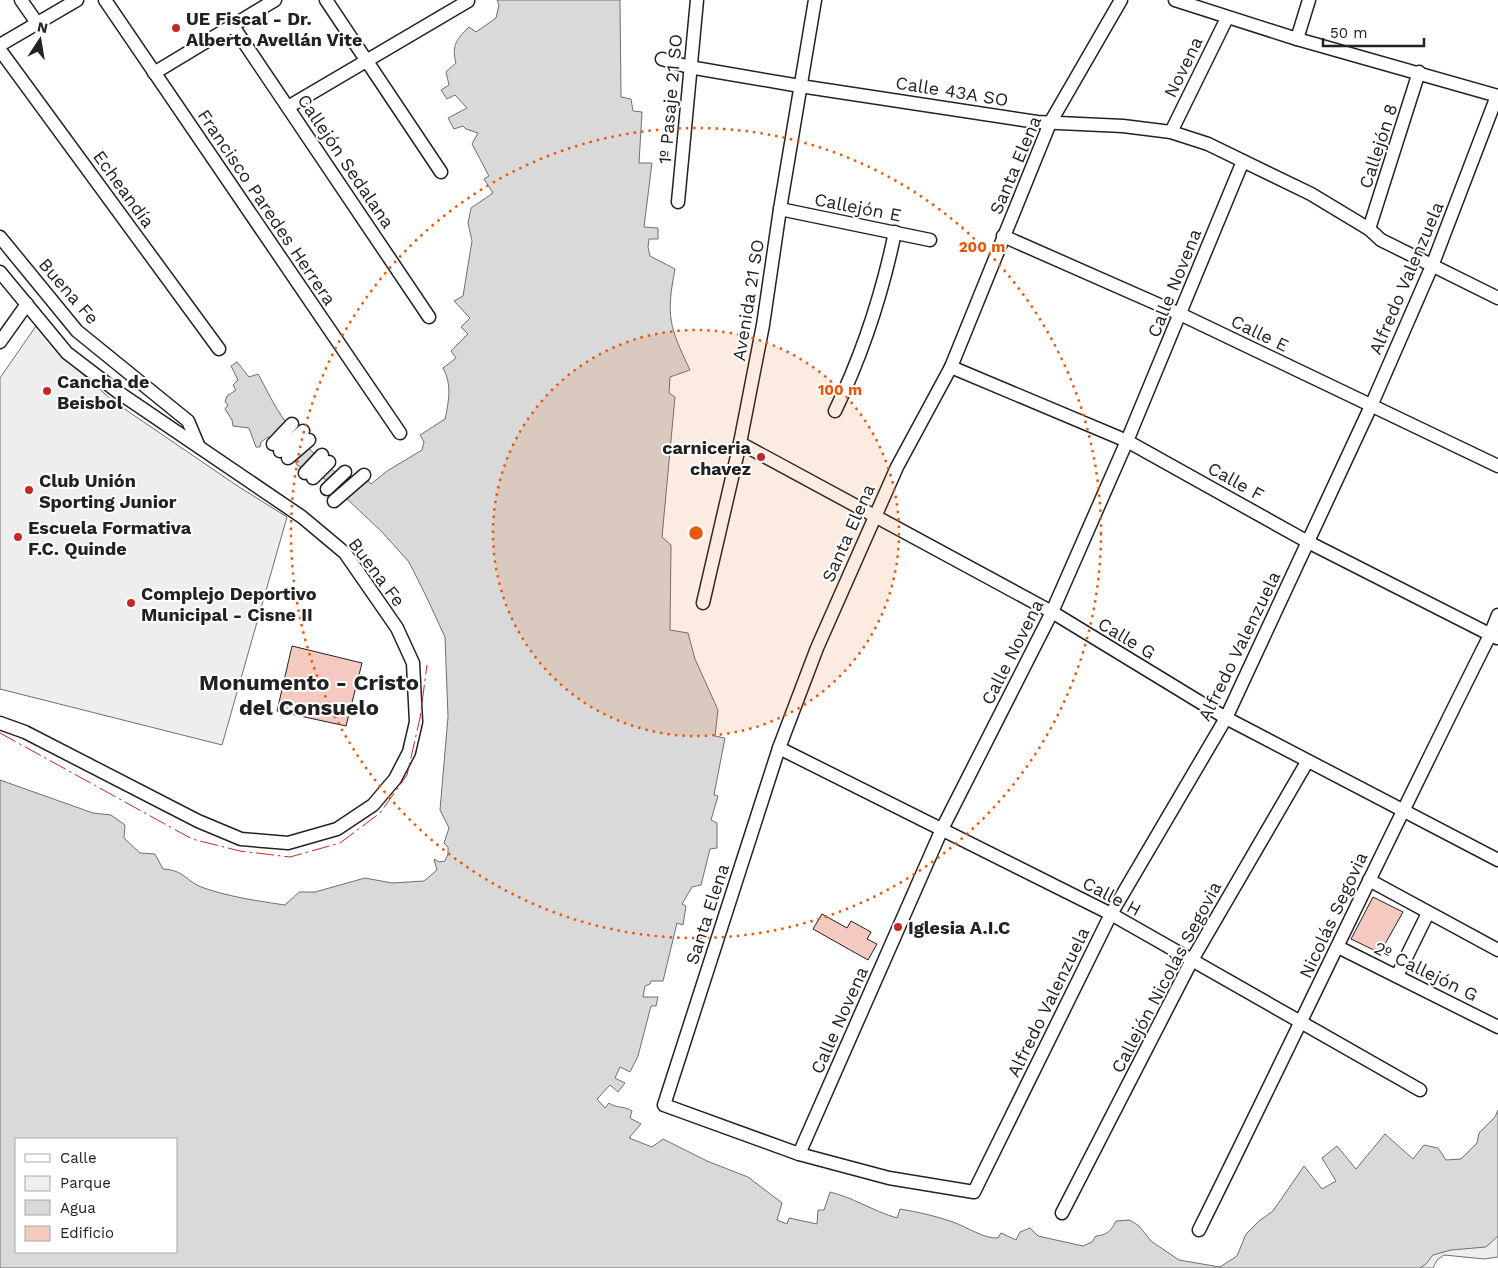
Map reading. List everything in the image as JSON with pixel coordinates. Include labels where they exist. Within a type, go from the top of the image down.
[{"type":"street","points":[[21,0],[37,24]]},
{"type":"street","points":[[0,45],[77,0]]},
{"type":"street","name":"Francisco Paredes Herrera","points":[[105,0],[400,433]]},
{"type":"street","points":[[154,73],[276,0]]},
{"type":"street","points":[[326,0],[441,172]]},
{"type":"street","name":"1º Pasaje 21 SO","points":[[678,202],[689,67],[697,0]]},
{"type":"street","name":"Avenida 21 SO","points":[[703,602],[740,442],[763,325],[780,209],[815,0]]},
{"type":"street","name":"Santa Elena","points":[[799,1154],[664,1104],[779,748],[817,648],[897,467],[951,367],[1050,123],[1121,0]]},
{"type":"street","points":[[1175,0],[1296,39],[1498,96]]},
{"type":"street","points":[[1296,39],[1309,0]]},
{"type":"street","points":[[288,107],[468,1]]},
{"type":"street","name":"Novena","points":[[1171,132],[1227,18]]},
{"type":"street","name":"Callejón Sedalana","points":[[233,26],[429,317]]},
{"type":"street","name":"Echeandía","points":[[0,50],[219,349]]},
{"type":"street","name":"Calle 43A SO","points":[[662,59],[689,67],[800,86],[1050,123],[1123,126],[1171,132],[1208,144],[1311,194],[1369,229],[1380,240],[1498,298]]},
{"type":"street","name":"Callejón 8","points":[[1369,229],[1418,72]]},
{"type":"street","name":"Alfredo Valenzuela","points":[[799,1154],[889,1178],[974,1192],[1111,914],[1226,718],[1371,406],[1432,266],[1498,96]]},
{"type":"street","name":"Calle Novena","points":[[799,1154],[942,829],[1052,612],[1127,441],[1243,161]]},
{"type":"street","name":"Callejón E","points":[[780,209],[930,240]]},
{"type":"street","points":[[835,411],[861,351],[881,295],[895,232]]},
{"type":"street","name":"Calle E","points":[[1003,236],[1180,314],[1498,466]]},
{"type":"street","name":"Buena Fe","points":[[0,237],[77,331],[188,421],[199,447]]},
{"type":"street","name":"Buena Fe","points":[[0,272],[67,352],[118,392],[302,517],[346,553],[397,628],[412,663],[416,722],[409,752],[395,778],[373,805],[337,830],[288,843],[240,839],[198,821],[25,732],[0,723]]},
{"type":"street","points":[[0,342],[27,304]]},
{"type":"street","name":"Calle F","points":[[951,367],[1127,441],[1308,542],[1494,637]]},
{"type":"street","points":[[292,424],[280,451],[306,436]]},
{"type":"street","name":"Calle G","points":[[740,442],[1052,612],[1226,718],[1307,762],[1498,860]]},
{"type":"street","points":[[309,476],[325,459]]},
{"type":"street","points":[[327,489],[345,472]]},
{"type":"street","points":[[334,500],[364,475]]},
{"type":"street","name":"Nicolás Segovia","points":[[1199,1230],[1338,948],[1402,810],[1494,637],[1498,615]]},
{"type":"street","name":"Calle H","points":[[779,748],[1111,914],[1420,1090]]},
{"type":"street","name":"Callejón Nicolás Segovia","points":[[1062,1213],[1192,960],[1307,762]]},
{"type":"street","points":[[1369,880],[1498,950]]},
{"type":"street","points":[[1397,976],[1428,913]]},
{"type":"street","name":"2º Callejón G","points":[[1338,948],[1498,1027]]},
{"type":"green space","name":"Complejo Deportivo Municipal - Cisne II","points":[[36,326],[60,354],[113,401],[236,485],[287,517],[222,745],[0,689],[0,378]]},
{"type":"green space","points":[[1498,1223],[1498,1257],[1484,1259],[1444,1255],[1437,1260],[1433,1268],[1375,1268]]},
{"type":"water","points":[[497,0],[620,0],[621,97],[631,99],[633,111],[642,112],[639,163],[652,163],[644,227],[658,228],[658,239],[649,239],[650,256],[675,269],[670,310],[671,321],[690,370],[670,377],[669,393],[675,397],[662,537],[671,545],[670,630],[688,633],[695,659],[718,710],[715,736],[725,738],[714,795],[718,796],[711,820],[717,823],[717,848],[710,849],[701,885],[692,887],[682,904],[686,906],[683,925],[677,923],[663,981],[651,981],[650,984],[645,986],[643,997],[658,997],[656,1006],[651,1006],[638,1056],[630,1072],[620,1067],[615,1078],[625,1083],[618,1092],[610,1085],[597,1099],[605,1108],[609,1103],[632,1111],[630,1118],[641,1124],[629,1138],[652,1147],[663,1139],[707,1161],[748,1177],[782,1203],[777,1220],[787,1224],[789,1218],[817,1224],[818,1210],[824,1210],[830,1192],[897,1218],[900,1209],[927,1214],[993,1238],[998,1238],[1001,1233],[1016,1240],[1020,1232],[1030,1228],[1038,1236],[1083,1246],[1092,1242],[1096,1236],[1108,1232],[1116,1221],[1130,1220],[1139,1226],[1151,1241],[1179,1260],[1220,1267],[1237,1256],[1246,1234],[1273,1211],[1304,1166],[1322,1189],[1336,1181],[1322,1158],[1337,1146],[1356,1169],[1385,1134],[1413,1159],[1424,1145],[1438,1148],[1446,1160],[1461,1159],[1477,1143],[1479,1133],[1495,1117],[1498,1110],[1498,1236],[1486,1247],[1451,1250],[1433,1255],[1420,1268],[0,1268],[0,780],[93,813],[111,815],[125,825],[124,838],[140,853],[155,854],[163,869],[181,874],[198,886],[254,900],[285,905],[299,892],[315,892],[365,878],[392,883],[424,881],[437,870],[434,859],[439,862],[445,861],[448,854],[448,847],[444,843],[449,828],[440,810],[448,717],[445,637],[426,596],[409,562],[382,532],[327,480],[297,465],[293,457],[273,438],[268,437],[261,442],[260,447],[256,447],[249,428],[233,426],[232,420],[225,409],[228,405],[225,402],[227,396],[236,390],[233,385],[238,380],[231,366],[237,362],[249,377],[258,374],[277,410],[292,430],[315,454],[349,484],[361,473],[371,484],[387,471],[422,450],[424,442],[420,435],[445,419],[449,387],[443,368],[456,358],[451,351],[468,334],[461,327],[470,318],[454,301],[463,296],[472,241],[468,223],[471,208],[493,193],[484,179],[489,176],[472,144],[478,133],[463,126],[454,129],[448,118],[467,108],[455,95],[447,99],[441,90],[449,85],[446,72],[456,63],[454,51],[458,39],[469,27],[476,32],[496,18],[499,5]]},
{"type":"building","points":[[292,646],[362,663],[346,726],[277,711]]},
{"type":"building","points":[[1373,897],[1403,912],[1380,953],[1351,939]]},
{"type":"building","points":[[822,914],[847,928],[851,921],[871,932],[867,939],[877,944],[868,960],[813,929]]},
{"type":"power","points":[[0,733],[192,839],[240,851],[290,857],[340,843],[380,813],[407,775],[420,718],[427,665]]},
{"type":"place","name":"UE Fiscal - Dr. Alberto Avellán Vite","points":[[176,28]]},
{"type":"place","name":"Cancha de Beisbol","points":[[47,391]]},
{"type":"place","name":"carniceria chavez","points":[[761,457]]},
{"type":"place","name":"Club Unión Sporting Junior","points":[[29,490]]},
{"type":"place","name":"Escuela Formativa F.C. Quinde","points":[[18,537]]},
{"type":"place","name":"Complejo Deportivo Municipal - Cisne II","points":[[131,603]]},
{"type":"place","name":"Iglesia A.I.C","points":[[898,927]]},
{"type":"district","name":"Monumento - Cristo del Consuelo","points":[[309,694]]}]
